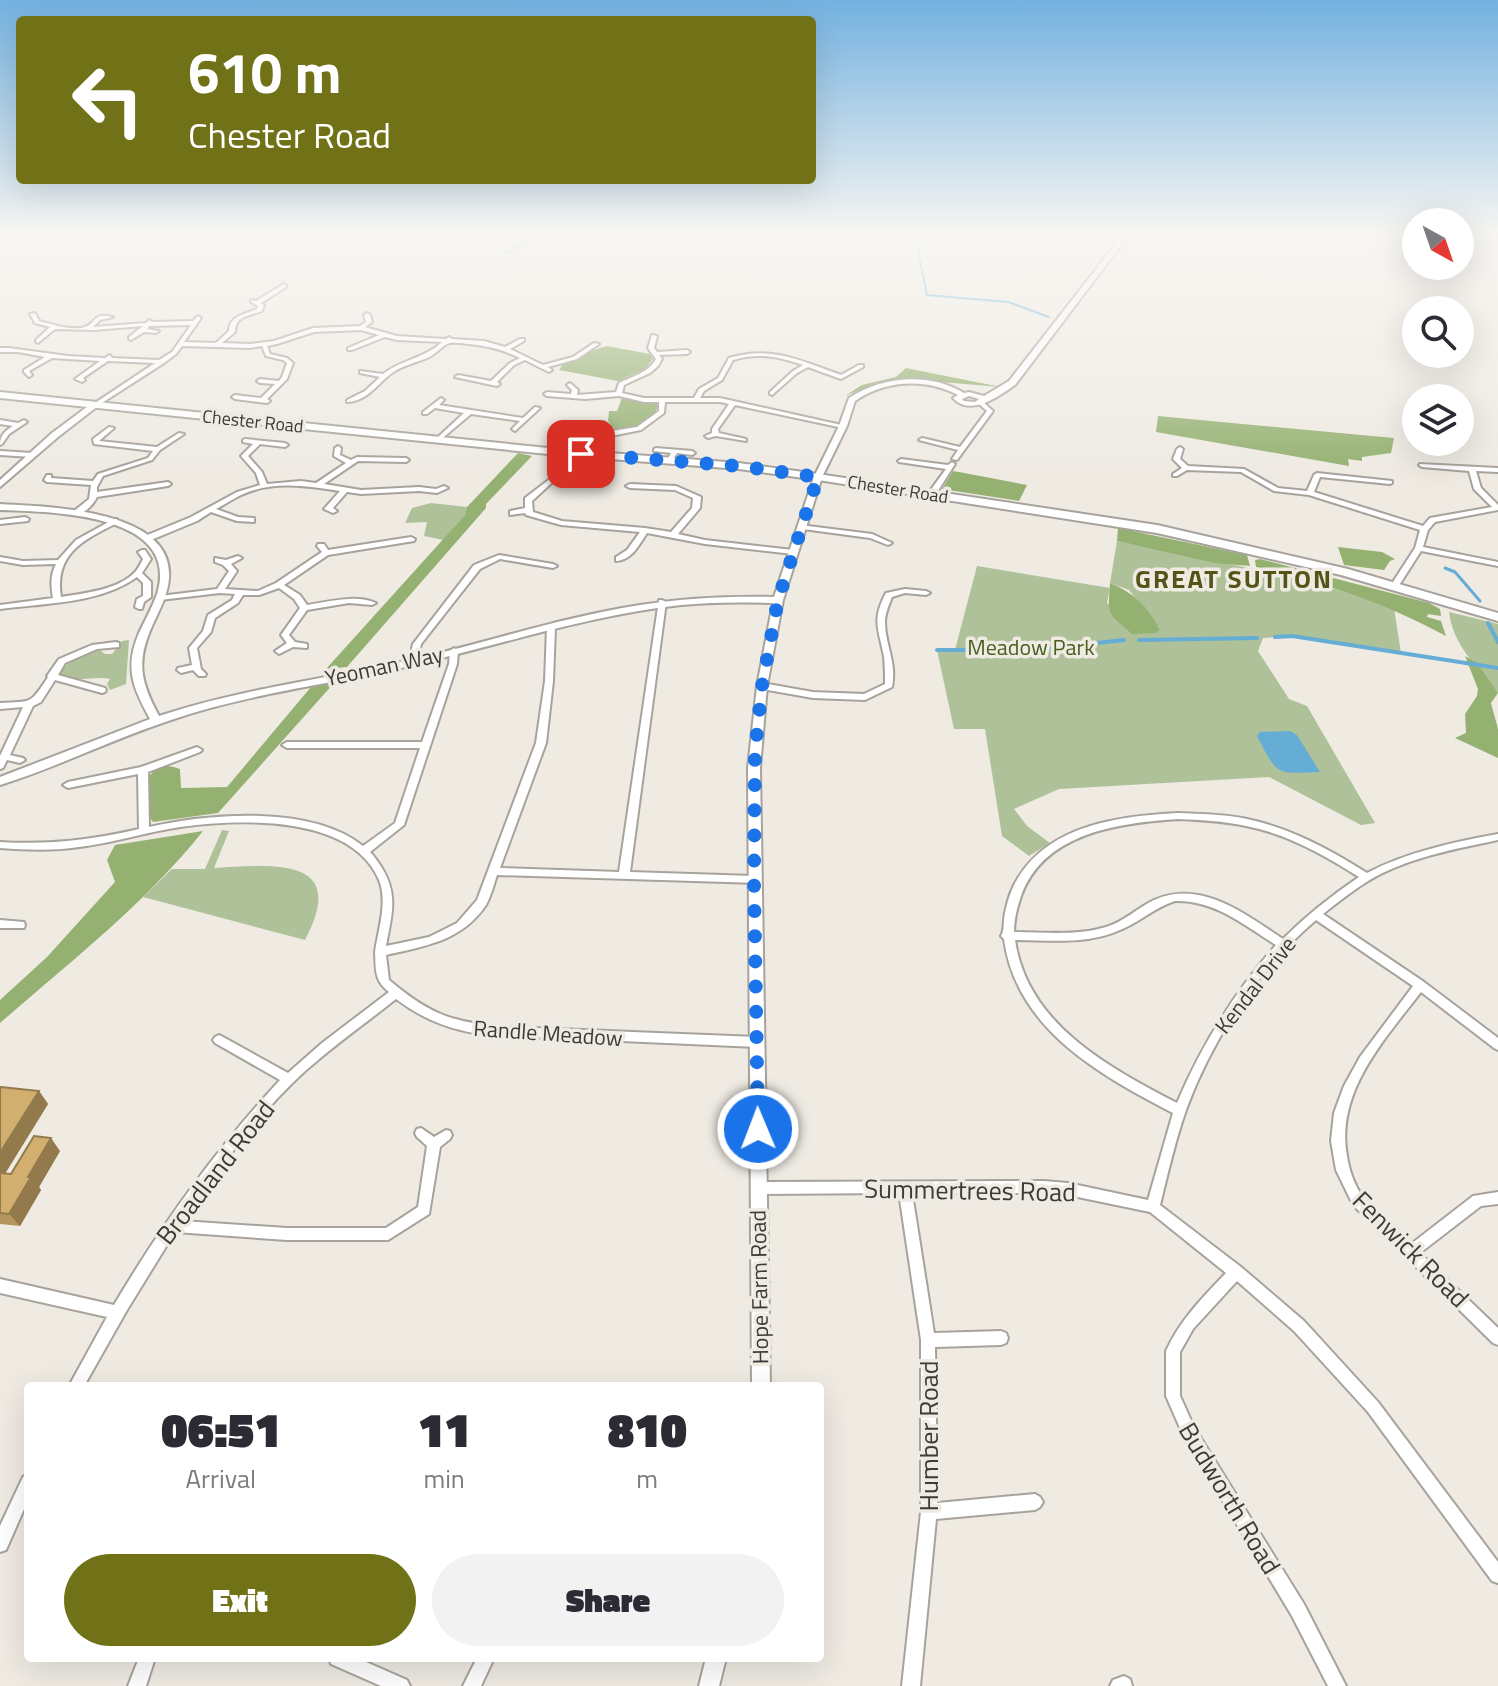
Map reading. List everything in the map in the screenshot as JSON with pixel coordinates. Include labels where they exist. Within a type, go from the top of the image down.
[{"type":"main road","name":"Chester Road","points":[[0,395],[439,439],[673,456],[818,477],[1157,529],[1395,585],[1498,617]]},
{"type":"street","points":[[24,317],[31,315]]},
{"type":"street","points":[[0,484],[94,406],[162,362],[181,344],[196,320],[87,328],[54,327],[37,322],[33,315]]},
{"type":"street","points":[[218,344],[232,332],[234,317],[243,315]]},
{"type":"street","points":[[931,495],[960,449],[990,411],[981,400],[1012,383],[1065,315]]},
{"type":"street","points":[[82,316],[110,317]]},
{"type":"street","points":[[361,328],[369,322],[370,316]]},
{"type":"street","points":[[87,328],[98,318]]},
{"type":"street","points":[[131,338],[149,322]]},
{"type":"street","points":[[38,341],[54,327]]},
{"type":"street","points":[[181,344],[264,345],[313,330],[361,328],[384,335],[449,339],[506,349],[546,368],[575,358],[591,345]]},
{"type":"street","points":[[143,330],[156,331]]},
{"type":"street","points":[[356,349],[384,335]]},
{"type":"street","points":[[619,394],[621,384],[654,368],[659,359],[651,343],[654,336]]},
{"type":"street","points":[[349,401],[368,394],[385,376],[398,368],[428,358],[449,339]]},
{"type":"street","points":[[506,349],[522,340]]},
{"type":"street","points":[[235,397],[266,401],[289,370],[289,360],[268,355],[264,345]]},
{"type":"street","points":[[0,350],[162,362]]},
{"type":"street","points":[[655,354],[685,350]]},
{"type":"street","points":[[697,398],[701,390],[720,379],[727,363],[737,356],[765,354],[841,377],[861,366]]},
{"type":"street","points":[[15,373],[28,374],[34,364],[52,355]]},
{"type":"street","points":[[70,380],[80,379],[110,357]]},
{"type":"street","points":[[463,376],[496,383],[512,364],[525,358]]},
{"type":"street","points":[[772,393],[806,366]]},
{"type":"street","points":[[362,372],[385,376]]},
{"type":"street","points":[[264,380],[280,383]]},
{"type":"street","name":"Hope Farm Road","points":[[761,1382],[754,768],[762,686],[778,600],[818,477],[852,400],[877,387],[922,383],[944,386],[961,394],[973,394],[981,400]]},
{"type":"street","points":[[570,385],[575,390],[574,397]]},
{"type":"street","points":[[547,394],[574,397],[619,394],[644,400],[697,398],[843,426]]},
{"type":"street","points":[[588,436],[639,429],[662,412],[662,399]]},
{"type":"street","points":[[425,413],[441,400]]},
{"type":"street","points":[[733,403],[712,435],[744,440]]},
{"type":"street","points":[[434,406],[525,420]]},
{"type":"street","points":[[515,429],[537,408]]},
{"type":"street","points":[[439,439],[470,411]]},
{"type":"street","points":[[818,420],[829,411]]},
{"type":"street","points":[[0,422],[22,424],[7,433],[0,443]]},
{"type":"street","points":[[604,424],[611,434]]},
{"type":"street","points":[[111,428],[95,440],[96,443],[105,447],[158,449]]},
{"type":"street","points":[[46,480],[94,483],[108,470],[150,459],[158,449],[181,434]]},
{"type":"street","points":[[922,440],[960,449]]},
{"type":"street","points":[[245,441],[285,445]]},
{"type":"street","points":[[257,444],[244,456],[259,472],[264,486]]},
{"type":"street","points":[[338,448],[337,456],[349,462]]},
{"type":"street","points":[[1180,449],[1176,459],[1186,468]]},
{"type":"street","points":[[656,450],[673,456],[692,453]]},
{"type":"street","points":[[0,453],[32,455]]},
{"type":"street","points":[[318,485],[349,462],[372,458],[403,462]]},
{"type":"street","points":[[901,461],[952,463]]},
{"type":"street","points":[[1422,465],[1498,470]]},
{"type":"street","points":[[1175,475],[1186,468],[1242,470],[1276,490],[1310,493],[1424,529]]},
{"type":"street","points":[[1472,469],[1478,489],[1497,508]]},
{"type":"street","points":[[1310,493],[1316,471],[1390,482]]},
{"type":"street","points":[[555,477],[528,500],[528,510],[535,517],[561,523],[645,530],[720,545],[793,552]]},
{"type":"street","points":[[77,513],[91,502],[94,483]]},
{"type":"street","points":[[148,538],[239,493],[264,486],[289,483],[344,491],[440,492]]},
{"type":"street","points":[[94,495],[155,489],[168,484]]},
{"type":"street","points":[[1249,486],[1263,484]]},
{"type":"street","points":[[630,486],[676,488],[697,497],[696,508],[673,535]]},
{"type":"street","points":[[326,510],[344,491]]},
{"type":"street","points":[[0,507],[77,513],[114,521],[148,538],[165,564],[160,598],[141,636],[136,670],[142,694],[156,720]]},
{"type":"street","points":[[1395,585],[1419,548],[1424,529],[1433,520],[1450,514],[1497,508]]},
{"type":"street","points":[[209,509],[236,522],[251,520]]},
{"type":"street","points":[[513,513],[528,510]]},
{"type":"street","points":[[0,522],[25,519]]},
{"type":"street","points":[[57,599],[54,573],[58,562],[78,542],[114,521]]},
{"type":"street","points":[[803,527],[872,536],[888,543]]},
{"type":"street","points":[[619,559],[632,554],[645,530]]},
{"type":"street","points":[[160,598],[220,591],[259,593],[279,585],[324,550],[399,547],[411,539]]},
{"type":"street","points":[[1419,548],[1498,564]]},
{"type":"street","points":[[0,607],[95,592],[138,574],[147,559],[142,552]]},
{"type":"street","points":[[413,662],[417,644],[477,567],[499,557],[553,566]]},
{"type":"street","points":[[220,591],[233,571],[222,561],[238,558]]},
{"type":"street","points":[[0,559],[23,563],[58,562]]},
{"type":"street","points":[[138,574],[147,582],[147,597],[140,601],[139,607]]},
{"type":"street","points":[[279,585],[296,595],[304,608]]},
{"type":"street","points":[[762,686],[813,695],[865,697],[889,685],[888,655],[879,627],[882,609],[889,595],[905,591],[926,593]]},
{"type":"street","points":[[358,601],[364,592]]},
{"type":"street","points":[[181,670],[199,670],[193,648],[207,632],[208,621],[235,601],[239,594]]},
{"type":"street","name":"Yeoman Way","points":[[0,781],[156,720],[288,686],[413,662],[662,602],[716,598],[778,600]]},
{"type":"street","points":[[292,644],[285,635],[304,608],[358,601],[372,603]]},
{"type":"street","points":[[624,876],[662,602]]},
{"type":"street","points":[[380,952],[432,940],[461,926],[482,902],[541,743],[549,681],[551,627]]},
{"type":"street","points":[[279,651],[292,644],[304,646]]},
{"type":"street","points":[[0,706],[29,704],[38,700],[51,676],[70,655],[95,647],[116,645]]},
{"type":"street","points":[[364,851],[399,825],[453,664],[454,651]]},
{"type":"street","points":[[51,676],[102,690]]},
{"type":"street","points":[[20,760],[2,761],[29,704]]},
{"type":"street","points":[[295,742],[425,745]]},
{"type":"street","points":[[68,785],[181,763],[197,750]]},
{"type":"street","points":[[143,770],[144,831]]},
{"type":"street","points":[[1179,1110],[1100,1066],[1044,1018],[1017,976],[1006,936],[1013,900],[1023,875],[1071,836],[1088,829],[1130,820],[1194,817],[1244,822],[1306,841],[1366,877]]},
{"type":"street","points":[[0,845],[56,847],[103,841],[184,823],[240,820],[282,822],[319,829],[364,851],[382,876],[388,896],[380,952],[384,982],[396,993]]},
{"type":"street","name":"Kendal Drive","points":[[1153,1207],[1179,1110],[1195,1073],[1227,1015],[1282,944],[1366,877],[1435,852],[1498,837]]},
{"type":"street","points":[[495,871],[754,880]]},
{"type":"street","points":[[1006,936],[1099,933],[1129,923],[1156,903],[1179,896],[1218,905],[1282,944]]},
{"type":"street","points":[[1317,915],[1420,985],[1498,1045]]},
{"type":"street","name":"Fenwick Road","points":[[1420,985],[1357,1068],[1343,1103],[1335,1143],[1347,1184],[1358,1201],[1498,1338]]},
{"type":"street","name":"Randle Meadow","points":[[396,993],[437,1021],[468,1029],[757,1042]]},
{"type":"street","name":"Broadland Road","points":[[78,1382],[116,1312],[170,1226],[231,1144],[289,1079],[396,993]]},
{"type":"street","points":[[219,1040],[289,1079]]},
{"type":"street","points":[[421,1133],[434,1144]]},
{"type":"street","points":[[170,1226],[287,1234],[388,1234],[424,1210],[434,1144],[446,1135]]},
{"type":"street","name":"Summertrees Road","points":[[757,1188],[1068,1189],[1153,1207],[1299,1326],[1373,1407],[1498,1575]]},
{"type":"street","name":"Humber Road","points":[[905,1188],[928,1340],[929,1512],[911,1686]]},
{"type":"street","points":[[1411,1252],[1478,1200],[1498,1198]]},
{"type":"street","name":"Budworth Road","points":[[1236,1272],[1188,1324],[1173,1351],[1173,1396],[1189,1432],[1298,1610],[1337,1686]]},
{"type":"street","points":[[0,1286],[116,1312]]},
{"type":"street","points":[[928,1340],[1001,1338]]},
{"type":"street","points":[[0,1544],[24,1491]]},
{"type":"street","points":[[929,1512],[1035,1502]]},
{"type":"street","points":[[137,1686],[146,1662]]},
{"type":"street","points":[[346,1662],[401,1686]]},
{"type":"street","points":[[472,1686],[484,1662]]},
{"type":"street","points":[[709,1686],[715,1662]]},
{"type":"green space","points":[[607,346],[650,354],[653,359],[645,369],[618,381],[559,370],[563,364]]},
{"type":"green space","points":[[906,368],[1001,387],[905,379],[877,383],[845,396],[862,385],[896,377]]},
{"type":"green space","points":[[622,398],[657,401],[657,409],[644,424],[615,431],[608,421],[609,411],[617,411]]},
{"type":"green space","points":[[1158,416],[1394,438],[1391,453],[1362,457],[1362,461],[1348,459],[1349,466],[1156,432]]},
{"type":"green space","points":[[518,453],[532,456],[486,504],[486,508],[347,667],[326,669],[465,515],[467,507]]},
{"type":"green space","points":[[953,471],[1027,485],[1019,501],[942,489]]},
{"type":"green space","points":[[431,503],[467,507],[465,515],[443,540],[424,536],[427,522],[405,523],[412,508]]},
{"type":"green space","points":[[1118,528],[1247,555],[1250,566],[1215,563],[1117,541]]},
{"type":"green space","name":"Meadow Park","points":[[1117,541],[1291,577],[1394,608],[1401,653],[1292,636],[1263,638],[1258,651],[1289,699],[1307,706],[1375,823],[1361,825],[1269,777],[1059,789],[1014,809],[1027,826],[1050,843],[1029,856],[1002,836],[985,729],[954,729],[937,650],[955,650],[977,566],[1110,588],[1107,603],[1160,629],[1129,590],[1110,583]]},
{"type":"green space","points":[[1338,547],[1382,552],[1395,559],[1384,570],[1344,565]]},
{"type":"green space","points":[[1255,560],[1429,603],[1440,609],[1441,616],[1428,614],[1427,617],[1441,621],[1446,636],[1353,595],[1256,567]]},
{"type":"green space","points":[[1110,583],[1139,601],[1160,630],[1156,633],[1132,634],[1117,621],[1109,608]]},
{"type":"green space","points":[[1449,612],[1498,624],[1498,693],[1461,646]]},
{"type":"green space","points":[[129,640],[126,684],[110,690],[107,684],[110,679],[78,679],[59,672],[75,657],[98,649],[112,654],[122,641]]},
{"type":"green space","points":[[1465,656],[1477,663],[1498,693],[1491,703],[1498,729],[1498,758],[1455,738],[1466,733],[1465,714],[1478,689]]},
{"type":"green space","points":[[334,683],[218,813],[153,822],[149,816],[146,780],[157,769],[169,766],[180,769],[181,788],[227,787],[311,687]]},
{"type":"green space","points":[[222,830],[229,831],[214,868],[280,867],[298,871],[311,879],[318,892],[316,912],[305,940],[143,897],[172,869],[205,869]]},
{"type":"green space","points":[[203,831],[132,908],[0,1023],[0,1000],[47,957],[115,882],[107,860],[115,845]]},
{"type":"water","points":[[1290,731],[1297,735],[1320,772],[1286,772],[1269,759],[1257,736],[1260,732]]},
{"type":"building","points":[[1,1087],[39,1091],[0,1153],[0,1090]]},
{"type":"building","points":[[34,1136],[51,1138],[9,1214],[0,1213],[0,1173],[11,1174]]},
{"type":"waterway","points":[[1043,315],[1049,317]]},
{"type":"waterway","points":[[1445,568],[1455,572],[1480,601]]},
{"type":"waterway","points":[[1488,623],[1498,642]]},
{"type":"waterway","points":[[1275,637],[1292,636],[1498,668]]},
{"type":"waterway","points":[[1139,640],[1257,638]]},
{"type":"waterway","points":[[937,650],[1032,650],[1124,640]]},
{"type":"district","name":"GREAT SUTTON","points":[[1234,578]]},
{"type":"route","points":[[581,454],[739,466],[818,477],[778,600],[762,686],[755,751],[758,1129]]}]
